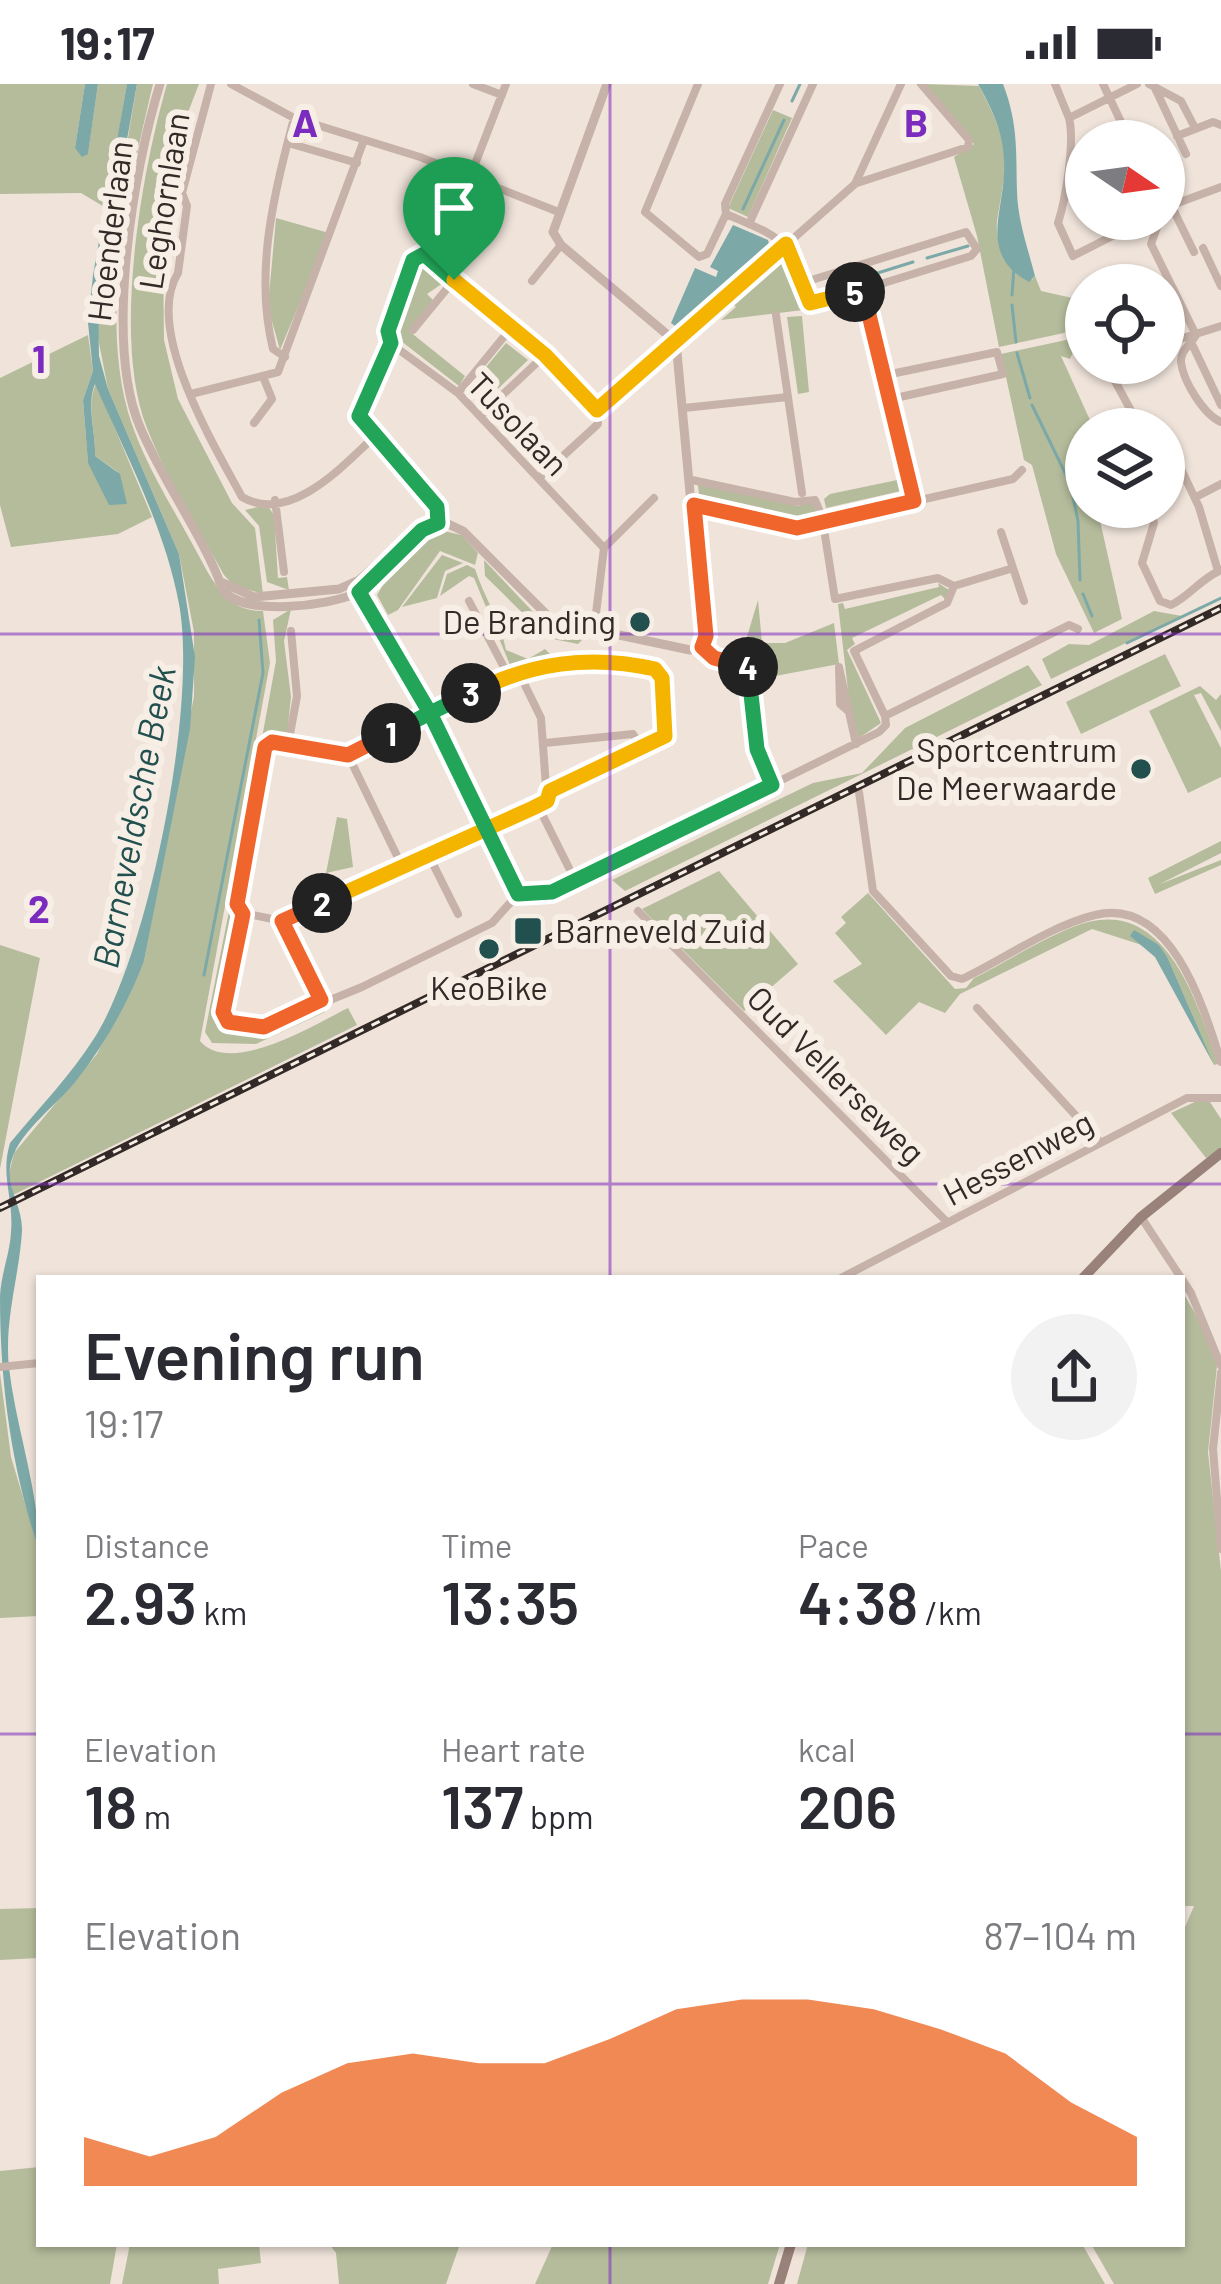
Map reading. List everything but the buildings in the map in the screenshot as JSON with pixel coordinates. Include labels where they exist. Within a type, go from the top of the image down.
[{"type":"main road","points":[[1086,1275],[1141,1216],[1215,1164],[1221,1154]]},
{"type":"main road","points":[[778,2284],[790,2247]]},
{"type":"street","name":"Hoenderlaan","points":[[160,84],[124,289],[125,364],[138,423],[227,597],[254,608],[356,587]]},
{"type":"street","name":"Leghornlaan","points":[[211,84],[192,144],[178,273],[171,287],[175,343],[191,394],[242,497],[275,500]]},
{"type":"street","points":[[231,84],[294,118],[452,170],[556,211]]},
{"type":"street","points":[[473,84],[502,95]]},
{"type":"street","points":[[470,177],[506,84]]},
{"type":"street","points":[[607,84],[556,211],[553,232],[560,245],[675,340],[706,636],[702,647]]},
{"type":"street","points":[[698,84],[645,214],[703,258],[780,84]]},
{"type":"street","points":[[749,224],[813,84]]},
{"type":"street","points":[[855,184],[901,84]]},
{"type":"street","points":[[597,410],[855,184],[969,145],[921,84]]},
{"type":"street","points":[[1055,84],[1069,118],[1137,84]]},
{"type":"street","points":[[1103,84],[1120,120]]},
{"type":"street","points":[[1152,85],[1181,101],[1195,128]]},
{"type":"street","points":[[1152,85],[1169,120]]},
{"type":"street","points":[[285,356],[273,350],[264,308],[267,248],[294,118]]},
{"type":"street","points":[[1185,132],[1221,125]]},
{"type":"street","points":[[191,394],[276,375],[364,140]]},
{"type":"street","points":[[288,143],[358,163]]},
{"type":"street","points":[[438,523],[434,500],[359,416],[391,343],[388,331],[413,260],[424,254],[452,170]]},
{"type":"street","points":[[1185,201],[1221,187]]},
{"type":"street","points":[[443,271],[473,193]]},
{"type":"street","points":[[1065,201],[1058,223],[1065,238]]},
{"type":"street","points":[[726,214],[786,244],[810,303],[971,256],[977,249],[973,235],[966,232],[802,283]]},
{"type":"street","points":[[1185,232],[1221,286]]},
{"type":"street","points":[[1066,240],[1073,256],[1105,240]]},
{"type":"street","points":[[1152,240],[1221,405]]},
{"type":"street","points":[[532,281],[560,245]]},
{"type":"street","points":[[424,254],[545,355],[597,410],[598,424],[539,478]]},
{"type":"street","points":[[856,267],[914,501]]},
{"type":"street","points":[[413,330],[454,280]]},
{"type":"street","points":[[776,315],[802,494]]},
{"type":"street","points":[[1185,340],[1221,326]]},
{"type":"street","points":[[458,393],[511,328]]},
{"type":"street","points":[[1194,339],[1181,354],[1182,364],[1205,412],[1221,422]]},
{"type":"street","name":"Tusolaan","points":[[391,343],[458,393],[604,548]]},
{"type":"street","points":[[886,375],[997,352],[1003,374],[891,399]]},
{"type":"street","points":[[480,416],[545,355]]},
{"type":"street","points":[[254,423],[271,403],[263,379]]},
{"type":"street","points":[[684,408],[788,397]]},
{"type":"street","points":[[284,572],[275,500],[312,494],[374,437]]},
{"type":"street","points":[[694,505],[797,528],[1012,479],[1022,470]]},
{"type":"street","points":[[692,480],[795,502],[815,500],[824,522],[835,599],[938,578],[954,586],[1010,568]]},
{"type":"street","points":[[1152,528],[1142,563],[1160,602],[1171,605],[1187,597],[1196,581],[1219,571],[1195,498],[1185,482]]},
{"type":"street","points":[[1195,498],[1221,484]]},
{"type":"street","points":[[593,631],[604,548],[654,498]]},
{"type":"street","points":[[518,894],[430,713],[356,587],[422,530],[438,523],[463,531],[542,614],[593,631],[690,650],[702,647]]},
{"type":"street","points":[[1001,532],[1024,601]]},
{"type":"street","points":[[243,914],[282,921],[538,806],[550,791],[665,736],[662,678],[655,669],[611,660],[513,673],[348,755],[288,745],[265,747],[237,904],[243,914],[223,1012],[228,1022],[264,1027],[362,987],[491,923],[518,894],[558,890],[884,728],[884,716],[854,651],[947,603],[954,586]]},
{"type":"street","points":[[469,601],[541,718],[550,791]]},
{"type":"street","points":[[884,716],[1069,625],[1078,628]]},
{"type":"street","points":[[288,745],[297,697],[291,631]]},
{"type":"street","points":[[702,647],[714,658],[749,670],[757,749],[772,785]]},
{"type":"street","points":[[847,710],[840,704],[838,668],[843,669],[856,743]]},
{"type":"street","points":[[544,743],[633,734],[641,747]]},
{"type":"street","points":[[348,755],[401,864]]},
{"type":"street","points":[[860,792],[873,891],[945,971],[962,980],[1091,916],[1124,914],[1166,939],[1221,1049]]},
{"type":"street","points":[[538,806],[569,868]]},
{"type":"street","points":[[430,858],[458,914]]},
{"type":"street","name":"Oud Vellerseweg","points":[[638,911],[947,1222]]},
{"type":"street","points":[[282,921],[321,1000]]},
{"type":"street","points":[[977,1008],[1100,1142]]},
{"type":"street","points":[[1214,1038],[1221,1062]]},
{"type":"street","name":"Hessenweg","points":[[847,1275],[1193,1095],[1221,1098]]},
{"type":"street","points":[[1141,1216],[1179,1275]]},
{"type":"street","points":[[1185,1284],[1221,1370],[1213,1449],[1221,1549]]},
{"type":"street","points":[[3,1366],[36,1363]]},
{"type":"green space","points":[[0,84],[85,84],[75,148],[88,153],[98,84],[127,84],[106,208],[81,193],[0,194]]},
{"type":"green space","points":[[137,84],[153,84],[128,199],[118,279],[118,358],[124,396],[144,454],[213,581],[238,606],[263,611],[270,663],[200,1041],[214,1051],[252,1051],[348,1008],[357,1025],[13,1195],[9,1174],[14,1153],[97,1054],[144,961],[194,696],[194,632],[179,554],[108,389],[96,328]]},
{"type":"green space","points":[[167,84],[199,84],[187,115],[163,258],[164,340],[178,399],[232,503],[255,528],[263,594],[233,585],[224,575],[164,466],[137,392],[131,305],[134,257],[148,163]]},
{"type":"green space","points":[[924,84],[979,86],[995,118],[1004,153],[997,224],[1000,243],[1032,280],[1035,276],[1041,291],[1065,296],[1064,333],[999,347],[977,236],[954,157],[974,144]]},
{"type":"green space","points":[[773,110],[792,118],[748,217],[728,208]]},
{"type":"green space","points":[[453,180],[480,185],[468,194],[462,192],[440,250],[446,253],[438,261],[429,250]]},
{"type":"green space","points":[[276,218],[329,233],[280,350],[268,307]]},
{"type":"green space","points":[[780,258],[787,258],[803,310],[721,320],[736,307],[731,302]]},
{"type":"green space","points":[[420,261],[446,281],[427,294],[433,300],[409,331],[465,376],[459,386],[392,334],[392,329],[399,331]]},
{"type":"green space","points":[[802,316],[809,392],[798,394],[787,317]]},
{"type":"green space","points":[[88,335],[93,371],[83,400],[88,463],[118,472],[95,456],[92,409],[96,383],[152,517],[118,534],[11,547],[0,505],[0,378]]},
{"type":"green space","points":[[1065,340],[1065,357],[1061,356],[1065,384],[1074,384],[1085,408],[1065,408],[1065,528],[1102,528],[1122,619],[1094,633],[1056,554],[1032,465],[1024,460],[1001,354]]},
{"type":"green space","points":[[506,343],[528,360],[480,406],[467,390]]},
{"type":"green space","points":[[902,479],[905,490],[826,508],[824,499],[830,494]]},
{"type":"green space","points":[[698,485],[798,506],[812,502],[820,517],[797,525],[700,503]]},
{"type":"green space","points":[[267,505],[274,515],[278,578],[287,577],[289,590],[267,582],[259,526],[245,510]]},
{"type":"green space","points":[[435,529],[461,535],[478,553],[475,565],[440,551],[398,610],[388,615],[377,595],[383,585],[380,581],[421,537]]},
{"type":"green space","points":[[442,555],[463,563],[445,571],[437,598],[402,607]]},
{"type":"green space","points":[[484,560],[536,615],[588,634],[578,644],[548,638],[485,576]]},
{"type":"green space","points":[[467,565],[475,569],[506,650],[528,659],[545,649],[556,660],[510,665],[474,578],[469,576],[440,596],[447,574]]},
{"type":"green space","points":[[938,583],[949,590],[945,599],[941,595],[852,638],[855,644],[847,650],[881,723],[859,738],[851,716],[838,604],[843,603],[845,609],[939,587]]},
{"type":"green space","points":[[758,600],[762,643],[785,643],[834,623],[839,664],[759,679],[757,661],[736,651],[735,639],[746,640]]},
{"type":"green space","points":[[291,609],[284,641],[291,697],[287,734],[262,738],[276,661],[273,620]]},
{"type":"green space","points":[[1154,611],[1182,616],[1051,679],[1042,659],[1069,644],[1089,645]]},
{"type":"green space","points":[[1165,654],[1181,686],[1081,734],[1066,702]]},
{"type":"green space","points":[[1028,665],[1042,685],[625,891],[612,880],[813,783],[862,773],[905,728]]},
{"type":"green space","points":[[1200,686],[1216,700],[1221,694],[1221,731],[1201,693],[1194,695],[1221,748],[1221,777],[1188,793],[1149,711]]},
{"type":"green space","points":[[262,745],[231,910],[235,925],[230,925],[223,960],[228,962],[218,1022],[227,1033],[263,1031],[267,1037],[315,1013],[315,1006],[325,1012],[256,1044],[212,1043],[205,1032]]},
{"type":"green space","points":[[337,817],[347,819],[353,867],[326,873]]},
{"type":"green space","points":[[1221,841],[1221,853],[1160,884],[1221,860],[1221,865],[1155,894],[1148,878]]},
{"type":"green space","points":[[719,871],[798,964],[744,1011],[642,909]]},
{"type":"green space","points":[[868,893],[955,989],[966,988],[974,978],[1085,923],[1124,921],[1145,931],[1164,947],[1179,968],[1218,1064],[1214,1065],[1159,945],[1139,940],[1148,947],[1092,929],[960,994],[945,1013],[919,1002],[886,1035],[833,981],[862,964],[835,933],[846,923],[841,917]]},
{"type":"green space","points":[[0,945],[40,958],[0,1169]]},
{"type":"green space","points":[[1199,1100],[1210,1102],[1221,1119],[1221,1150],[1206,1158],[1171,1113]]},
{"type":"green space","points":[[1185,1296],[1209,1337],[1217,1366],[1208,1452],[1221,1571],[1221,2284],[1114,2284],[1093,2247],[1185,2247],[1185,1927],[1194,1906],[1185,1906]]},
{"type":"green space","points":[[0,1373],[11,1457],[36,1540],[36,1616],[0,1618]]},
{"type":"green space","points":[[36,1908],[36,1958],[0,1960],[0,1909]]},
{"type":"green space","points":[[36,2167],[36,2247],[116,2247],[110,2284],[0,2284],[0,2171]]},
{"type":"green space","points":[[129,2247],[259,2247],[261,2263],[218,2269],[219,2284],[122,2284]]},
{"type":"green space","points":[[331,2247],[459,2247],[446,2284],[339,2284]]},
{"type":"green space","points":[[552,2247],[779,2247],[768,2284],[535,2284]]},
{"type":"green space","points":[[807,2247],[1084,2247],[1105,2284],[797,2284]]},
{"type":"water","points":[[85,84],[98,84],[88,154],[82,157],[75,148]]},
{"type":"water","points":[[127,84],[137,84],[98,301],[99,356],[108,389],[179,554],[195,657],[190,729],[144,961],[96,1053],[23,1138],[10,1168],[22,1231],[8,1333],[9,1368],[35,1505],[36,1541],[14,1456],[2,1361],[0,1296],[11,1220],[7,1155],[10,1143],[86,1051],[115,998],[150,889],[175,762],[181,702],[183,648],[173,576],[143,492],[95,384],[91,410],[95,456],[120,474],[127,504],[109,505],[88,463],[83,400],[93,371],[88,323]]},
{"type":"water","points":[[978,84],[1003,84],[1011,111],[1019,211],[1035,276],[1029,282],[1004,259],[999,246],[1003,149]]},
{"type":"water","points":[[733,225],[768,240],[770,248],[679,329],[671,323],[695,268],[716,277],[718,271],[710,267]]},
{"type":"water","points":[[1134,930],[1159,945],[1167,957],[1214,1065],[1155,957],[1130,936]]},
{"type":"waterway","points":[[792,101],[800,84]]},
{"type":"waterway","points":[[743,209],[784,120]]},
{"type":"waterway","points":[[927,258],[968,246]]},
{"type":"waterway","points":[[868,276],[913,262]]},
{"type":"waterway","points":[[1012,295],[1014,267]]},
{"type":"waterway","points":[[814,293],[850,282]]},
{"type":"waterway","points":[[1012,305],[1016,342]]},
{"type":"waterway","points":[[1017,353],[1030,398]]},
{"type":"waterway","points":[[1032,405],[1070,483],[1078,521],[1080,580]]},
{"type":"waterway","points":[[1083,594],[1092,616]]},
{"type":"waterway","points":[[1127,643],[1221,598]]},
{"type":"waterway","points":[[204,975],[263,673],[259,620]]},
{"type":"railway","points":[[0,1208],[1221,608]]},
{"type":"place","name":"De Branding","points":[[640,622]]},
{"type":"place","name":"Sportcentrum De Meerwaarde","points":[[1141,769]]},
{"type":"place","name":"Barneveld Zuid","points":[[528,931]]},
{"type":"place","name":"KeoBike","points":[[489,949]]},
{"type":"route","points":[[454,280],[424,254],[413,260],[388,331],[391,343],[359,416],[437,507],[438,523],[422,530],[359,592],[430,713],[348,755],[267,743],[237,904],[243,914],[223,1012],[228,1022],[264,1027],[321,1000],[282,921],[411,859],[430,858],[486,830],[547,801],[550,791],[665,736],[662,678],[655,669],[611,660],[526,667],[430,713],[486,830],[518,894],[558,890],[772,785],[757,749],[747,666],[714,658],[702,647],[706,636],[694,505],[797,528],[914,501],[863,290],[810,303],[786,244],[676,342],[673,338],[597,410],[545,355],[454,280]]},
{"type":"water label","name":"Barneveldsche Beek","points":[[134,817]]}]
